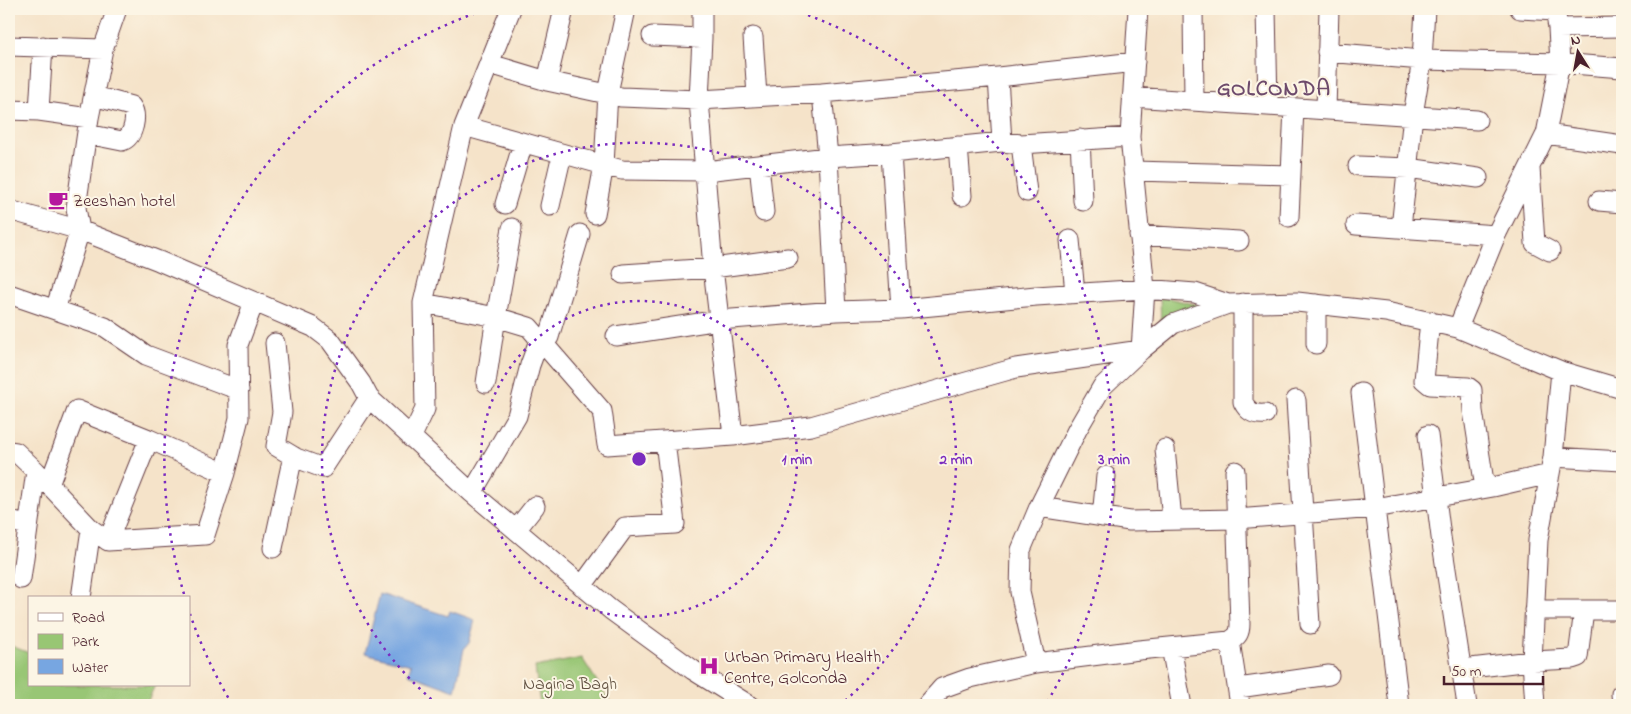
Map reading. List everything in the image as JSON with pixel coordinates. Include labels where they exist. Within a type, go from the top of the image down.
[{"type":"street","points":[[55,310],[80,230],[76,208],[88,126],[103,48],[117,9]]},
{"type":"street","points":[[412,438],[425,409],[423,303],[464,126],[511,9]]},
{"type":"street","points":[[547,81],[564,9]]},
{"type":"street","points":[[595,214],[604,165],[608,93],[626,9]]},
{"type":"street","points":[[702,9],[699,100],[704,170],[713,268],[733,436]]},
{"type":"street","points":[[1138,9],[1130,137],[1145,289],[1141,350]]},
{"type":"street","points":[[1193,9],[1194,101]]},
{"type":"street","points":[[1266,9],[1268,106]]},
{"type":"street","points":[[1326,110],[1329,9]]},
{"type":"street","points":[[1401,228],[1413,114],[1422,60],[1425,9]]},
{"type":"street","points":[[1520,9],[1622,27]]},
{"type":"street","points":[[1458,328],[1496,235],[1546,134],[1560,63],[1556,16]]},
{"type":"street","points":[[652,36],[702,38]]},
{"type":"street","points":[[753,37],[757,96]]},
{"type":"street","points":[[9,46],[103,48]]},
{"type":"street","points":[[39,111],[43,46]]},
{"type":"street","points":[[1327,52],[1422,60],[1560,63],[1622,68]]},
{"type":"street","points":[[490,64],[547,81],[621,97],[699,100],[822,93],[1135,62]]},
{"type":"street","points":[[998,77],[1002,142]]},
{"type":"street","points":[[822,93],[828,157],[836,310]]},
{"type":"street","points":[[9,110],[39,111],[88,126],[122,141],[127,139],[132,133],[134,113],[131,106],[94,96]]},
{"type":"street","points":[[1132,97],[1413,114],[1477,120]]},
{"type":"street","points":[[1289,217],[1294,108]]},
{"type":"street","points":[[464,126],[622,170],[704,170],[1002,142],[1021,144],[1130,137]]},
{"type":"street","points":[[1546,134],[1622,145]]},
{"type":"street","points":[[1080,139],[1083,201]]},
{"type":"street","points":[[504,204],[523,143]]},
{"type":"street","points":[[1021,144],[1026,192]]},
{"type":"street","points":[[958,146],[962,196]]},
{"type":"street","points":[[891,153],[901,309]]},
{"type":"street","points":[[550,206],[562,154]]},
{"type":"street","points":[[759,165],[764,212]]},
{"type":"street","points":[[1358,166],[1408,168],[1478,178]]},
{"type":"street","points":[[1530,166],[1535,244],[1550,251]]},
{"type":"street","points":[[1133,171],[1292,175]]},
{"type":"street","points":[[1599,201],[1622,203]]},
{"type":"street","points":[[9,210],[80,230],[159,261],[313,327],[330,340],[362,383],[369,398],[472,493],[611,610],[677,658],[749,705]]},
{"type":"street","points":[[1356,225],[1496,235]]},
{"type":"street","points":[[486,383],[512,228]]},
{"type":"street","points":[[472,493],[517,416],[530,365],[542,341],[549,337],[580,234]]},
{"type":"street","points":[[1139,235],[1239,240]]},
{"type":"street","points":[[1070,240],[1075,293]]},
{"type":"street","points":[[623,274],[713,268],[788,258]]},
{"type":"street","points":[[616,336],[719,320],[836,310],[901,309],[1075,293],[1145,289],[1195,293],[1236,303],[1297,302],[1386,312],[1458,328],[1561,371],[1622,388]]},
{"type":"street","points":[[9,294],[104,327],[146,355],[239,390]]},
{"type":"street","points":[[9,451],[16,452],[91,529],[108,541],[205,535],[226,473],[239,418],[238,345],[254,302]]},
{"type":"street","points":[[423,303],[496,317],[529,328],[602,411],[607,445],[733,436],[811,426],[1016,368],[1141,350]]},
{"type":"street","points":[[1036,663],[1020,592],[1021,550],[1039,507],[1102,386],[1173,324],[1236,303]]},
{"type":"street","points":[[1236,303],[1243,402],[1250,412],[1257,415],[1265,414]]},
{"type":"street","points":[[1316,304],[1316,344]]},
{"type":"street","points":[[1430,322],[1424,380],[1430,385],[1468,387],[1472,390],[1473,411],[1485,488]]},
{"type":"street","points":[[275,343],[282,412],[276,446],[293,456],[323,468],[369,398]]},
{"type":"street","points":[[1535,705],[1532,661],[1538,540],[1551,465],[1561,371]]},
{"type":"street","points":[[1361,393],[1399,705]]},
{"type":"street","points":[[1296,400],[1310,624]]},
{"type":"street","points":[[49,485],[77,410],[150,439],[226,473]]},
{"type":"street","points":[[1428,435],[1441,537],[1467,705]]},
{"type":"street","points":[[108,541],[150,439]]},
{"type":"street","points":[[582,586],[625,526],[675,524],[665,441]]},
{"type":"street","points":[[1165,449],[1172,520]]},
{"type":"street","points":[[273,548],[293,456]]},
{"type":"street","points":[[1039,507],[1130,521],[1236,519],[1304,514],[1375,508],[1485,488],[1551,465],[1622,461]]},
{"type":"street","points":[[21,579],[36,471]]},
{"type":"street","points":[[927,705],[942,688],[970,678],[1036,663],[1230,640],[1237,637],[1240,630],[1235,471]]},
{"type":"street","points":[[1102,517],[1106,476]]},
{"type":"street","points":[[516,530],[535,506]]},
{"type":"street","points":[[9,521],[28,525]]},
{"type":"street","points":[[81,596],[91,529]]},
{"type":"street","points":[[1534,610],[1622,610]]},
{"type":"street","points":[[1462,669],[1578,657],[1584,610]]},
{"type":"street","points":[[1230,640],[1239,697],[1329,675]]},
{"type":"street","points":[[1171,646],[1181,702]]},
{"type":"green space","points":[[1160,296],[1202,306],[1161,328]]},
{"type":"green space","points":[[9,645],[28,653],[28,686],[155,686],[146,705],[9,705]]},
{"type":"green space","name":"Nagina Bagh","points":[[582,658],[612,705],[540,705],[535,667]]},
{"type":"water","points":[[380,594],[448,616],[450,611],[475,620],[469,643],[464,649],[455,691],[408,674],[411,665],[365,653]]},
{"type":"place","name":"Zeeshan hotel","points":[[58,200]]},
{"type":"place","name":"Urban Primary Health Centre, Golconda","points":[[709,666]]},
{"type":"district","name":"GOLCONDA","points":[[1274,87]]}]
